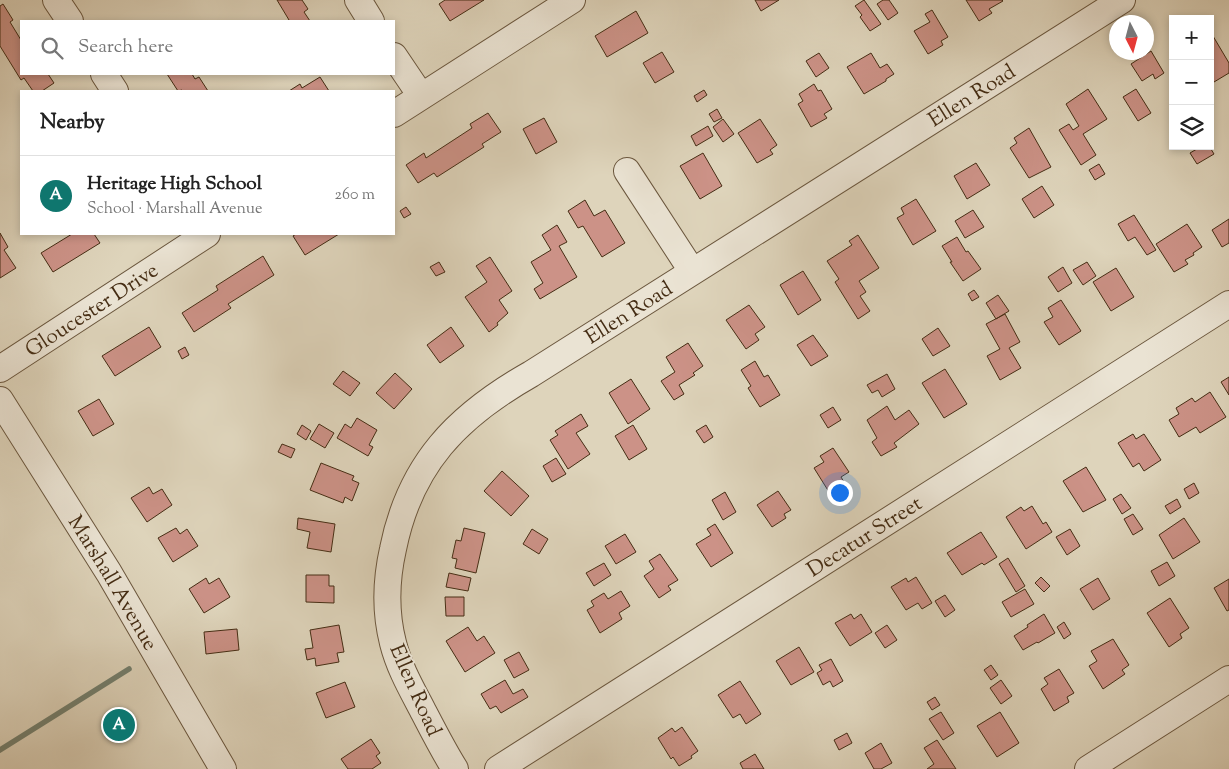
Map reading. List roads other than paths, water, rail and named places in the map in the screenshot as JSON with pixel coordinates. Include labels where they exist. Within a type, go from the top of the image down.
[{"type":"street","points":[[56,0],[69,20]]},
{"type":"street","points":[[358,0],[370,20]]},
{"type":"street","points":[[395,113],[572,0]]},
{"type":"street","name":"Ellen Road","points":[[455,769],[405,678],[393,644],[389,624],[387,594],[390,564],[397,529],[412,489],[428,460],[456,429],[479,408],[504,390],[1122,0]]},
{"type":"street","points":[[395,57],[421,96]]},
{"type":"street","points":[[105,75],[114,90]]},
{"type":"street","points":[[627,170],[692,271]]},
{"type":"street","name":"Gloucester Drive","points":[[0,368],[205,235]]},
{"type":"street","name":"Decatur Street","points":[[498,769],[1229,304]]},
{"type":"street","name":"Marshall Avenue","points":[[0,400],[110,573],[223,769]]},
{"type":"street","points":[[1088,769],[1229,680]]},
{"type":"waterway","points":[[0,750],[129,669]]},
{"type":"place","name":"Heritage High School","points":[[119,725]]}]
